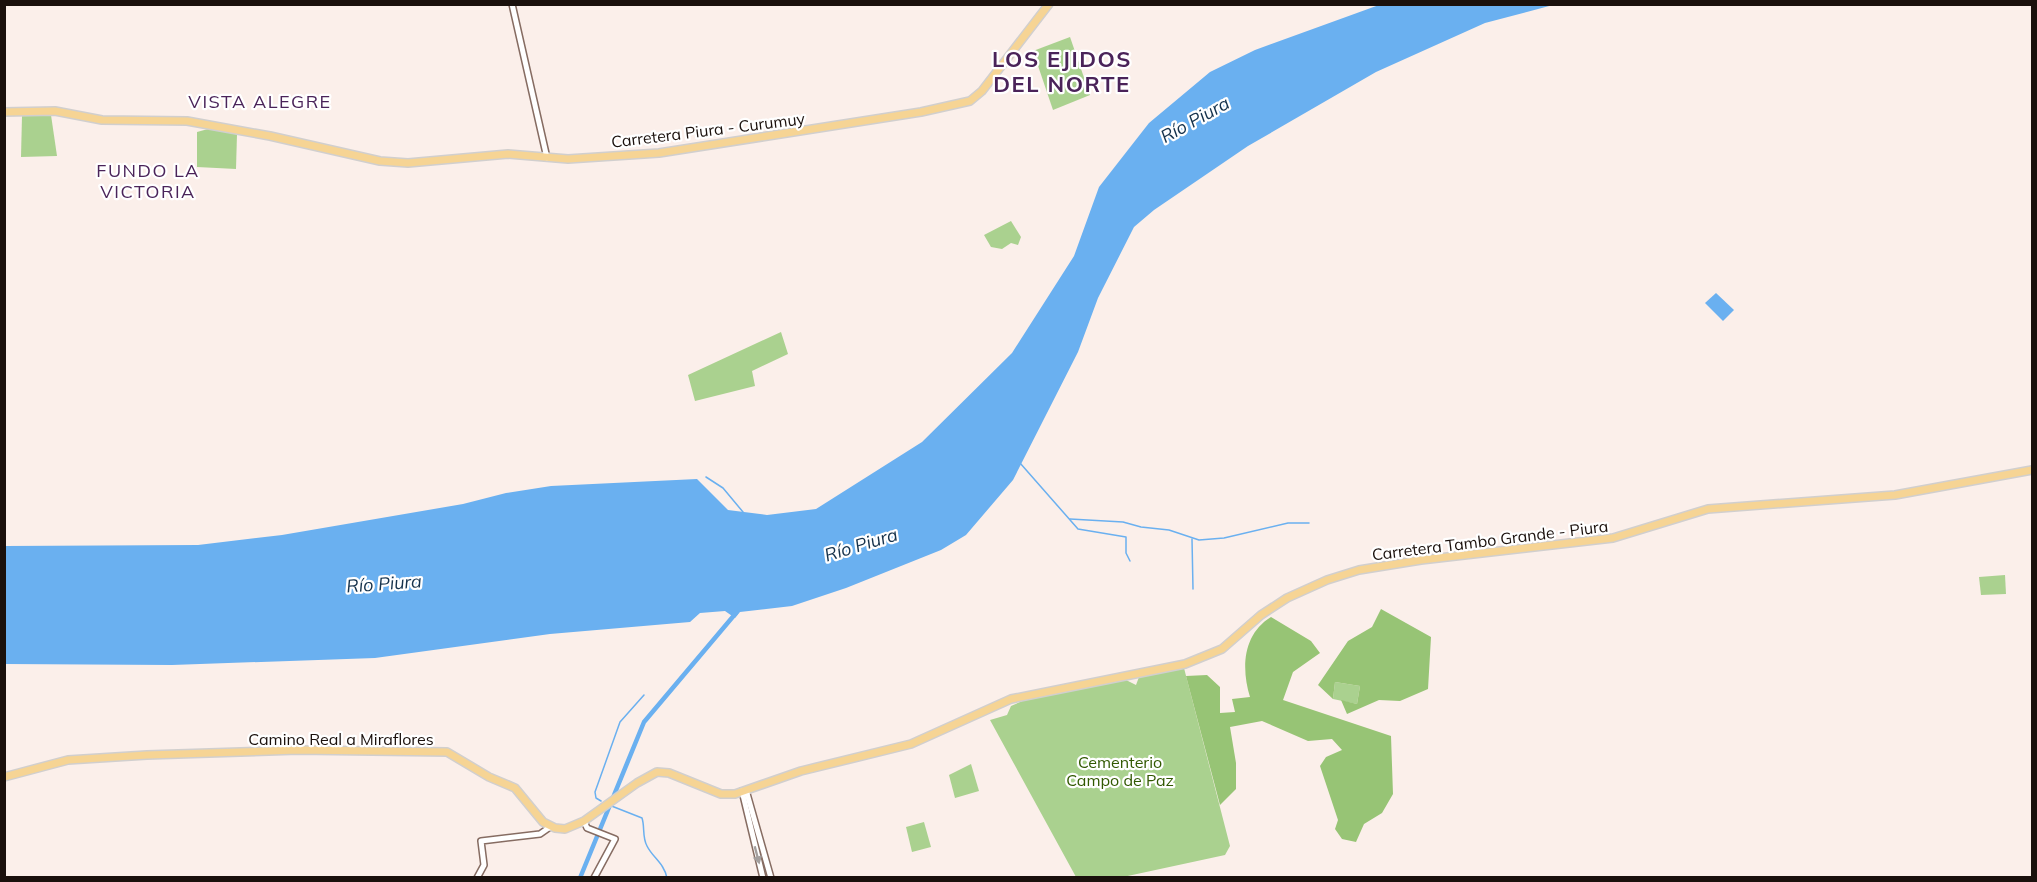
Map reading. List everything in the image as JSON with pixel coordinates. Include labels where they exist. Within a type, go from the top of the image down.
[{"type":"main road","name":"Carretera Piura - Curumuy","points":[[4,112],[55,111],[102,120],[187,121],[270,136],[380,161],[416,163],[508,154],[547,158],[588,158],[665,153],[921,112],[974,100],[1049,4]]},
{"type":"main road","name":"Carretera Tambo Grande - Piura","points":[[584,820],[650,774],[663,772],[721,794],[744,791],[801,771],[910,744],[1011,699],[1172,667],[1203,657],[1222,649],[1261,615],[1287,598],[1327,580],[1359,570],[1421,560],[1613,538],[1708,509],[1911,493],[2032,470]]},
{"type":"main road","name":"Camino Real a Miraflores","points":[[4,777],[68,760],[135,756],[298,750],[447,752],[489,777],[515,788],[539,818],[550,827]]},
{"type":"main road","points":[[550,827],[565,829],[584,820]]},
{"type":"street","points":[[512,4],[547,158]]},
{"type":"street","points":[[744,791],[763,878]]},
{"type":"street","points":[[744,791],[771,878]]},
{"type":"street","points":[[584,820],[587,828],[609,835],[615,842],[603,857],[594,878]]},
{"type":"street","points":[[477,878],[484,865],[481,841],[540,834],[550,827]]},
{"type":"green space","points":[[1070,37],[1090,95],[1053,110],[1033,51]]},
{"type":"green space","points":[[51,115],[57,156],[21,157],[22,116]]},
{"type":"green space","points":[[208,129],[237,134],[236,169],[197,167],[197,132]]},
{"type":"green space","points":[[1011,221],[1021,237],[1018,245],[1011,243],[1002,249],[991,247],[984,235]]},
{"type":"green space","points":[[781,332],[788,354],[752,371],[755,386],[695,401],[688,375]]},
{"type":"green space","points":[[2005,575],[2006,594],[1981,595],[1979,577]]},
{"type":"green space","points":[[1381,609],[1431,637],[1428,689],[1400,701],[1379,700],[1347,714],[1341,700],[1357,704],[1360,686],[1335,682],[1333,699],[1318,685],[1348,641],[1372,627]]},
{"type":"green space","points":[[1271,617],[1311,641],[1320,653],[1293,672],[1283,700],[1391,736],[1393,794],[1382,813],[1364,824],[1356,842],[1342,839],[1335,829],[1338,820],[1320,766],[1326,757],[1342,750],[1332,739],[1308,741],[1262,721],[1230,727],[1236,763],[1236,789],[1220,805],[1186,676],[1207,675],[1220,687],[1220,713],[1235,712],[1232,699],[1250,697],[1245,663],[1250,642],[1262,624]]},
{"type":"green space","name":"Cementerio Campo de Paz","points":[[1184,668],[1230,846],[1225,855],[1123,877],[1076,877],[990,720],[1007,715],[1011,706],[1029,698],[1126,680],[1136,685],[1139,677]]},
{"type":"green space","points":[[1335,682],[1360,686],[1357,704],[1333,699]]},
{"type":"green space","points":[[971,764],[979,791],[955,798],[949,775]]},
{"type":"green space","points":[[924,822],[931,847],[912,852],[906,827]]},
{"type":"water","name":"Río Piura","points":[[1379,5],[1553,5],[1485,23],[1376,72],[1248,146],[1154,210],[1134,227],[1098,298],[1078,352],[1013,480],[966,535],[941,550],[846,588],[792,606],[740,612],[735,618],[725,611],[700,613],[690,622],[550,634],[375,658],[172,665],[5,664],[5,546],[198,545],[282,535],[463,504],[506,493],[551,486],[697,479],[728,510],[767,515],[816,509],[922,442],[1012,353],[1074,256],[1099,187],[1149,123],[1210,72],[1255,50]]},
{"type":"water","points":[[1716,293],[1734,310],[1723,321],[1705,303]]},
{"type":"waterway","points":[[1020,463],[1078,529],[1126,537],[1126,553],[1130,561]]},
{"type":"waterway","points":[[706,477],[723,488],[743,512]]},
{"type":"waterway","points":[[1070,519],[1123,522],[1141,527],[1169,530],[1199,540],[1224,538],[1288,523],[1309,523]]},
{"type":"waterway","points":[[1192,539],[1193,589]]},
{"type":"waterway","points":[[580,878],[644,722],[736,613]]},
{"type":"waterway","points":[[601,801],[596,798],[595,792],[620,722],[644,695]]},
{"type":"waterway","points":[[609,805],[642,818],[645,843],[663,868],[667,878]]},
{"type":"district","name":"LOS EJIDOS DEL NORTE","points":[[1062,72]]},
{"type":"district","name":"VISTA ALEGRE","points":[[260,102]]},
{"type":"district","name":"FUNDO LA VICTORIA","points":[[148,181]]}]
